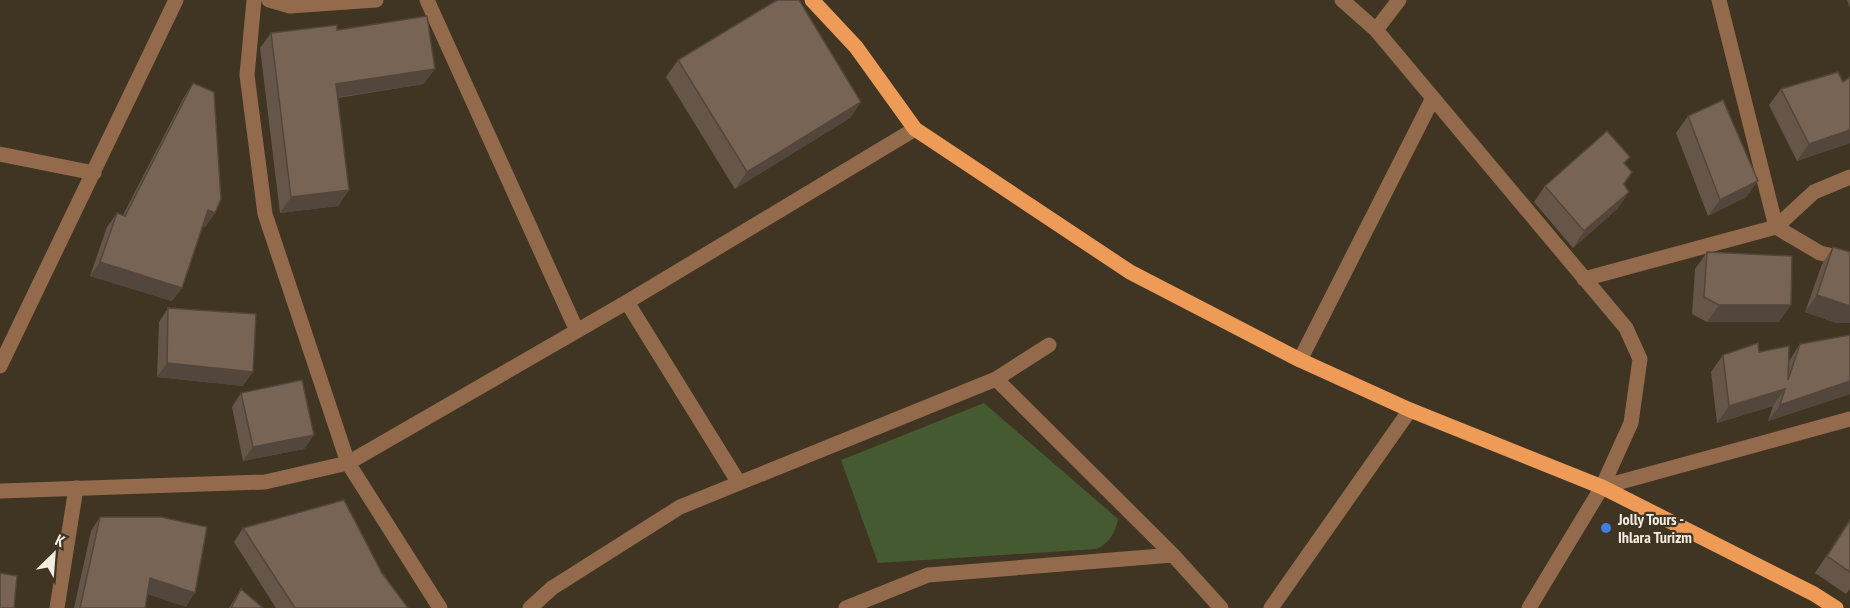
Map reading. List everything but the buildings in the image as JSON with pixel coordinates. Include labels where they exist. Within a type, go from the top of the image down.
[{"type":"main road","points":[[812,0],[856,47],[915,129],[1130,272],[1300,360],[1410,410],[1602,487],[1814,594],[1836,608]]},
{"type":"street","points":[[0,366],[176,0]]},
{"type":"street","points":[[254,0],[247,75],[266,214],[348,463],[440,608]]},
{"type":"street","points":[[269,0],[290,6],[376,0]]},
{"type":"street","points":[[427,0],[577,331]]},
{"type":"street","points":[[1342,0],[1376,30],[1626,328],[1640,359],[1631,423],[1602,487],[1529,608]]},
{"type":"street","points":[[1376,30],[1400,0]]},
{"type":"street","points":[[1719,0],[1776,227],[1820,254],[1850,260]]},
{"type":"street","points":[[1300,360],[1433,98]]},
{"type":"street","points":[[0,491],[265,482],[348,463],[627,302],[915,129]]},
{"type":"street","points":[[0,154],[94,173]]},
{"type":"street","points":[[1584,279],[1776,227],[1814,192],[1850,177]]},
{"type":"street","points":[[627,302],[739,483]]},
{"type":"street","points":[[530,608],[552,588],[680,507],[996,379],[1049,345]]},
{"type":"street","points":[[996,379],[1173,555],[1221,608]]},
{"type":"street","points":[[1271,608],[1410,410]]},
{"type":"street","points":[[1602,487],[1850,419]]},
{"type":"street","points":[[57,608],[76,488]]},
{"type":"street","points":[[846,608],[928,575],[1173,555]]},
{"type":"green space","points":[[984,403],[1118,519],[1111,537],[1096,549],[878,563],[841,460]]},
{"type":"place","name":"Jolly Tours - Ihlara Turizm","points":[[1606,528]]}]
